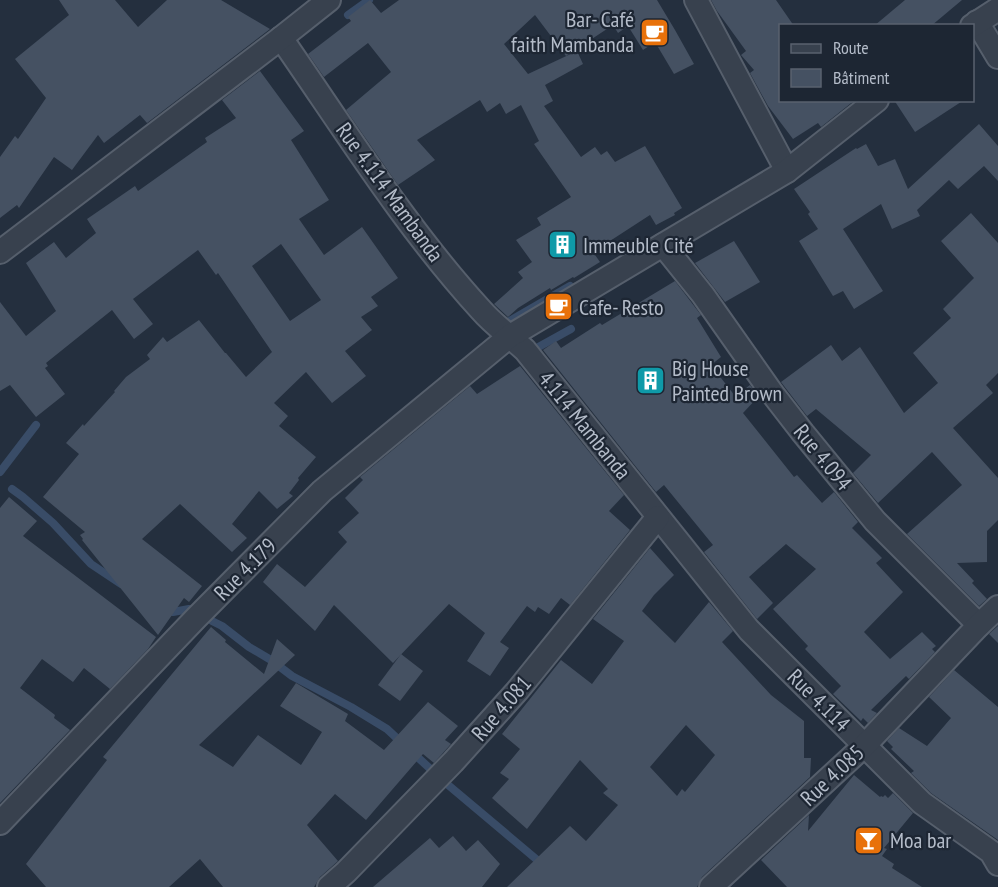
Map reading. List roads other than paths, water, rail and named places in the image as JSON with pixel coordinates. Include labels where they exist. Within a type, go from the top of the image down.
[{"type":"street","points":[[0,252],[328,0]]},
{"type":"street","points":[[696,0],[787,171]]},
{"type":"street","points":[[998,9],[975,24],[998,57]]},
{"type":"street","name":"Rue 4.114 Mambanda","points":[[281,38],[424,242],[482,312],[510,336]]},
{"type":"street","name":"Rue 4.179","points":[[0,823],[196,618],[322,491],[510,336],[787,171],[874,102]]},
{"type":"street","name":"Rue 4.094","points":[[663,244],[703,295],[803,434],[875,521],[979,625]]},
{"type":"street","name":"4.114 Mambanda","points":[[510,336],[525,350],[658,517]]},
{"type":"street","name":"Rue 4.114","points":[[658,517],[749,630],[922,803],[996,855]]},
{"type":"street","name":"Rue 4.081","points":[[329,887],[453,762],[517,691],[658,517]]},
{"type":"street","name":"Rue 4.085","points":[[711,887],[865,745],[998,607]]},
{"type":"waterway","points":[[348,15],[369,0]]},
{"type":"waterway","points":[[501,326],[570,286]]},
{"type":"waterway","points":[[535,354],[533,350],[571,329]]},
{"type":"waterway","points":[[0,472],[36,425]]},
{"type":"waterway","points":[[12,489],[53,523],[91,564],[121,584]]},
{"type":"waterway","points":[[164,610],[173,612],[189,609]]},
{"type":"waterway","points":[[212,621],[292,676],[387,729],[402,743]]},
{"type":"waterway","points":[[413,753],[437,775]]},
{"type":"waterway","points":[[441,779],[542,864]]},
{"type":"place","name":"Bar- Café faith Mambanda","points":[[655,32]]},
{"type":"place","name":"Immeuble Cité","points":[[562,245]]},
{"type":"place","name":"Cafe- Resto","points":[[558,307]]},
{"type":"place","name":"Big House Painted Brown","points":[[651,381]]},
{"type":"place","name":"Moa bar","points":[[869,840]]}]
